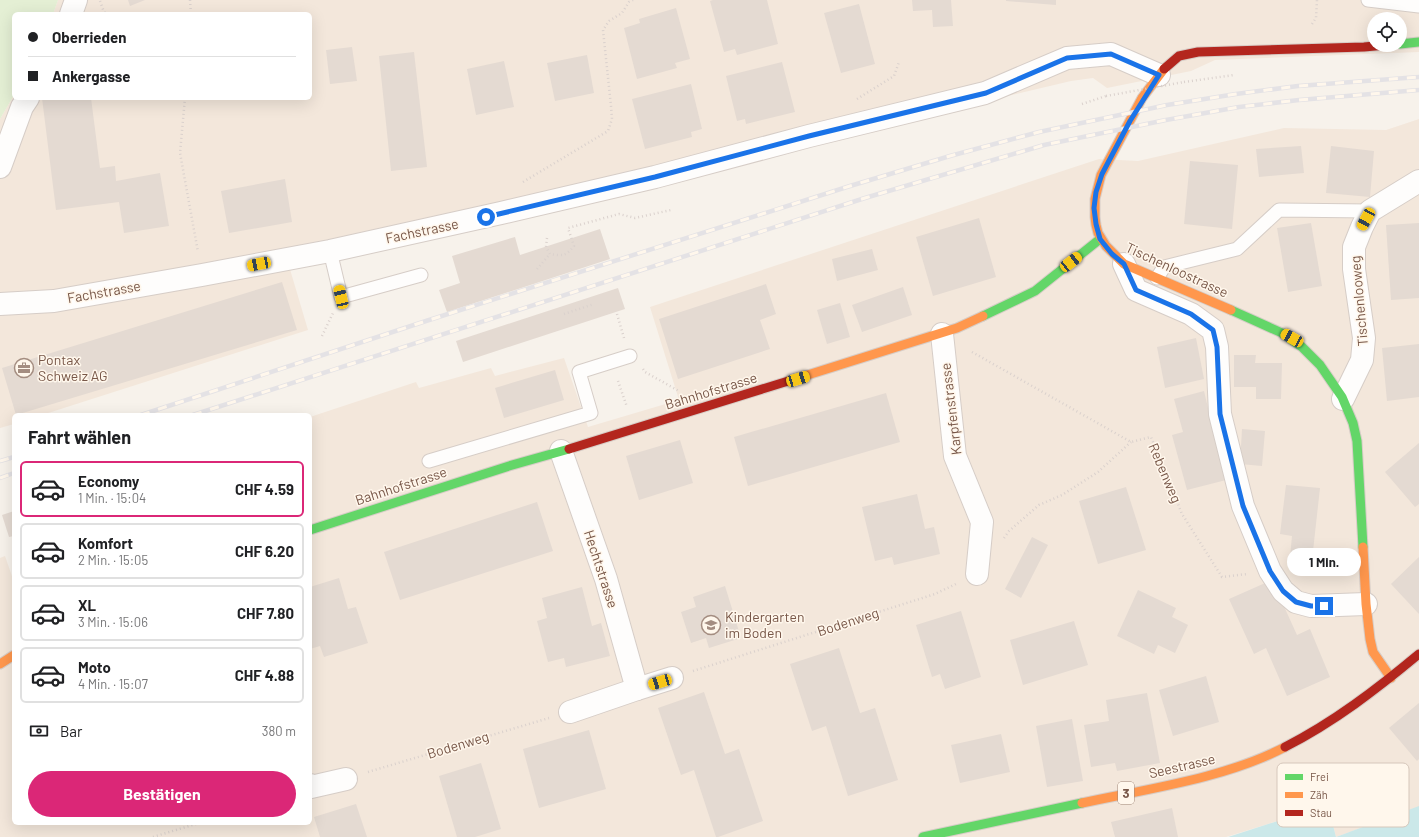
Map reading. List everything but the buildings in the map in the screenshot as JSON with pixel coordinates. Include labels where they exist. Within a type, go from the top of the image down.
[{"type":"main road","points":[[1407,43],[1419,42]]},
{"type":"main road","name":"Tischenloostrasse","points":[[1367,47],[1218,50],[1195,52],[1180,56],[1159,75],[1130,121],[1102,174],[1096,192],[1094,208],[1100,239],[1112,254],[1124,264],[1271,327],[1292,338],[1311,354],[1326,372],[1343,399],[1352,420],[1357,441],[1366,604],[1370,639],[1374,652],[1391,678]]},
{"type":"main road","name":"Bahnhofstrasse","points":[[312,529],[509,466],[942,334],[1036,290],[1100,239]]},
{"type":"main road","name":"Seestrasse","points":[[923,837],[1212,775],[1253,761],[1302,738],[1342,715],[1391,678],[1419,654]]},
{"type":"main road","points":[[0,664],[12,656]]},
{"type":"street","points":[[73,12],[76,0]]},
{"type":"street","name":"Fachstrasse","points":[[0,304],[54,301],[330,251],[501,213],[655,177],[809,136],[986,93],[1067,58],[1111,54],[1159,75]]},
{"type":"street","points":[[0,167],[22,107],[27,100]]},
{"type":"street","points":[[1370,211],[1419,181]]},
{"type":"street","name":"Tischenlooweg","points":[[1343,399],[1362,360],[1364,338],[1354,269],[1354,247],[1370,211]]},
{"type":"street","points":[[1124,264],[1136,290],[1191,314],[1213,330],[1217,347],[1220,414],[1243,506],[1270,571],[1283,591],[1296,602],[1311,606],[1366,604]]},
{"type":"street","name":"Karpfenstrasse","points":[[942,334],[955,456],[982,522],[977,574]]},
{"type":"street","name":"Hechtstrasse","points":[[561,451],[606,579],[637,689]]},
{"type":"street","points":[[570,712],[672,678]]},
{"type":"street","points":[[312,786],[346,779]]},
{"type":"lane","points":[[1368,0],[1419,6]]},
{"type":"lane","points":[[1157,278],[1164,267],[1237,249],[1278,210],[1370,211]]},
{"type":"lane","points":[[330,251],[341,297],[421,275]]},
{"type":"lane","points":[[429,461],[591,413],[579,372],[630,356]]},
{"type":"path","points":[[99,0],[104,12]]},
{"type":"path","points":[[190,0],[190,12]]},
{"type":"path","points":[[522,183],[608,131],[612,119],[603,30],[609,20],[622,13],[629,2],[633,0]]},
{"type":"path","points":[[855,100],[894,76],[900,62]]},
{"type":"path","points":[[1082,104],[1106,96],[1184,82]]},
{"type":"path","points":[[185,100],[180,153],[198,255]]},
{"type":"path","points":[[547,238],[546,247],[550,254],[560,256],[568,253],[574,246],[568,228],[620,214],[635,218],[671,210]]},
{"type":"path","points":[[537,268],[550,254]]},
{"type":"path","points":[[322,336],[341,297]]},
{"type":"path","points":[[564,314],[594,304]]},
{"type":"path","name":"Rebenweg","points":[[972,352],[1131,442],[1151,437],[1182,514],[1222,577],[1270,571]]},
{"type":"path","points":[[618,381],[628,411]]},
{"type":"path","points":[[1000,543],[1009,531],[1039,506],[1062,495],[1098,472],[1131,442]]},
{"type":"path","name":"Bodenweg","points":[[672,678],[935,594],[977,574]]},
{"type":"path","name":"Bodenweg","points":[[346,779],[570,712]]},
{"type":"path","points":[[154,837],[193,825]]},
{"type":"shaded area","points":[[58,0],[1419,0],[1419,52],[1215,60],[1191,71],[1107,88],[1093,78],[1071,81],[289,266],[308,330],[48,413],[12,413],[12,425],[0,428],[0,119],[12,98],[12,100],[312,100],[312,12],[54,12]]},
{"type":"shaded area","points":[[1419,119],[1419,807],[1409,811],[1409,763],[1277,763],[1277,821],[1226,837],[0,837],[0,558],[5,556],[12,576],[12,825],[312,825],[312,416],[416,382],[419,388],[491,368],[495,376],[564,358],[588,427],[679,400],[650,307],[1099,159],[1138,161],[1284,128],[1386,130]]},
{"type":"shaded area","points":[[1333,827],[1364,827],[1336,837]]},
{"type":"green space","points":[[0,0],[58,0],[54,12],[12,12],[12,98],[0,119]]},
{"type":"water","points":[[1419,806],[1419,837],[1336,837],[1363,827],[1409,827],[1409,810]]},
{"type":"water","points":[[1277,821],[1277,827],[1333,827],[1336,837],[1228,837]]},
{"type":"railway","points":[[147,413],[426,321],[850,186],[950,156],[1039,132],[1167,105],[1236,94],[1298,86],[1419,77]]},
{"type":"railway","points":[[199,413],[865,198],[1044,145],[1166,120],[1239,107],[1299,100],[1419,90]]},
{"type":"railway","points":[[0,461],[12,458]]},
{"type":"railway","points":[[0,478],[12,474]]},
{"type":"traffic: fast","points":[[1407,43],[1419,42]]},
{"type":"traffic: fast","points":[[983,316],[1035,291],[1100,239]]},
{"type":"traffic: fast","points":[[1231,310],[1282,333],[1302,347],[1320,365],[1342,397],[1353,423],[1357,441],[1363,547]]},
{"type":"traffic: fast","points":[[312,529],[509,466],[569,449]]},
{"type":"traffic: fast","points":[[923,837],[1082,803]]},
{"type":"traffic: slow","points":[[1164,69],[1142,98],[1101,175],[1095,199],[1095,217],[1098,233],[1106,246],[1124,264],[1231,310]]},
{"type":"traffic: slow","points":[[798,378],[957,328],[983,316]]},
{"type":"traffic: slow","points":[[1363,547],[1366,604],[1370,639],[1373,652],[1391,678]]},
{"type":"traffic: slow","points":[[0,664],[12,656]]},
{"type":"traffic: slow","points":[[1082,803],[1212,775],[1262,758],[1285,747]]},
{"type":"traffic: jam","points":[[1164,69],[1179,56],[1198,52],[1367,47]]},
{"type":"traffic: jam","points":[[569,449],[798,378]]},
{"type":"traffic: jam","points":[[1285,747],[1338,716],[1419,654]]},
{"type":"place","name":"Pontax Schweiz AG","points":[[24,368]]},
{"type":"place","name":"Kindergarten im Boden","points":[[711,625]]},
{"type":"route","points":[[486,217],[655,177],[809,136],[986,93],[1067,58],[1111,54],[1159,75],[1130,121],[1102,174],[1096,192],[1094,208],[1100,239],[1112,254],[1124,264],[1136,290],[1191,314],[1213,330],[1217,347],[1220,414],[1243,506],[1270,571],[1283,591],[1296,602],[1311,606],[1324,606]]}]
